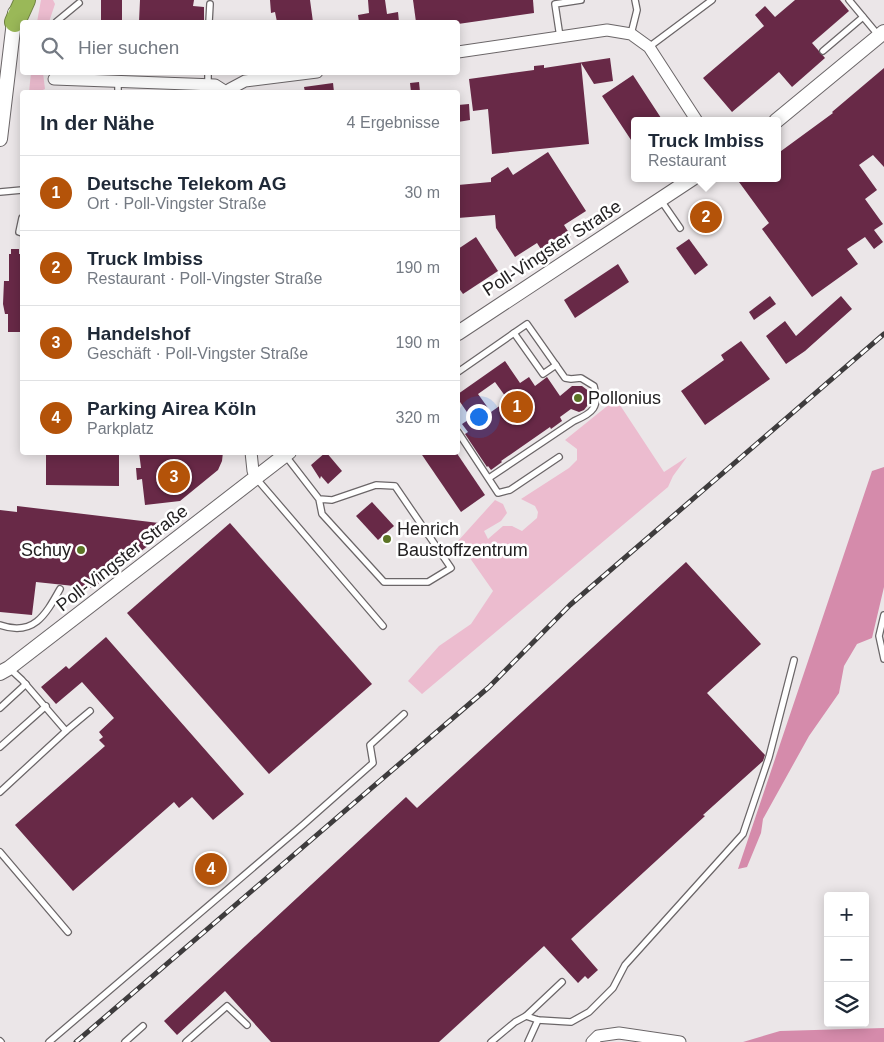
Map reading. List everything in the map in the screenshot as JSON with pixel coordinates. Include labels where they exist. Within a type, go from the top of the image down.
[{"type":"highway","points":[[11,0],[15,22]]},
{"type":"highway","points":[[15,22],[26,0]]},
{"type":"street","points":[[0,139],[15,22],[16,0]]},
{"type":"street","points":[[460,52],[607,30],[631,34],[649,47],[694,117]]},
{"type":"street","points":[[781,117],[881,34]]},
{"type":"street","points":[[230,90],[244,81],[293,75]]},
{"type":"street","points":[[53,76],[118,87],[208,84],[226,90]]},
{"type":"street","name":"Poll-Vingster Straße","points":[[460,332],[686,182]]},
{"type":"street","points":[[251,455],[253,471],[258,477]]},
{"type":"street","name":"Poll-Vingster Straße","points":[[4,671],[286,455]]},
{"type":"street","points":[[592,1042],[598,1036],[619,1033],[680,1042]]},
{"type":"lane","points":[[560,37],[555,4],[581,0]]},
{"type":"lane","points":[[631,34],[636,10],[635,0]]},
{"type":"lane","points":[[649,47],[712,0]]},
{"type":"lane","points":[[849,0],[881,34]]},
{"type":"lane","points":[[58,20],[79,3]]},
{"type":"lane","points":[[209,20],[210,4]]},
{"type":"lane","points":[[823,51],[863,17]]},
{"type":"lane","points":[[208,75],[208,84]]},
{"type":"lane","points":[[0,192],[20,190]]},
{"type":"lane","points":[[660,200],[680,228]]},
{"type":"lane","points":[[460,371],[527,324],[565,378],[581,378],[594,386],[598,398],[594,410],[587,416],[574,421],[489,478]]},
{"type":"lane","points":[[514,333],[543,374],[556,365]]},
{"type":"lane","points":[[460,435],[498,493],[510,490],[559,457]]},
{"type":"lane","points":[[288,455],[319,499],[322,514],[384,582],[428,582],[451,568],[394,486],[376,485],[332,500],[319,499]]},
{"type":"lane","points":[[258,477],[383,626]]},
{"type":"lane","points":[[0,625],[17,628],[38,622],[48,612],[60,589]]},
{"type":"lane","points":[[884,615],[879,636],[884,664]]},
{"type":"lane","points":[[526,1016],[538,1020],[571,1022],[589,1012],[613,988],[625,965],[743,834],[769,757],[794,660]]},
{"type":"lane","points":[[4,671],[26,684],[66,731]]},
{"type":"lane","points":[[0,708],[26,684]]},
{"type":"lane","points":[[0,747],[46,706]]},
{"type":"lane","points":[[0,792],[90,711]]},
{"type":"lane","points":[[49,1042],[373,763],[370,745],[404,714]]},
{"type":"lane","points":[[0,852],[68,932]]},
{"type":"lane","points":[[491,1042],[515,1022],[526,1016],[562,982]]},
{"type":"lane","points":[[186,1042],[227,1006],[247,1025]]},
{"type":"lane","points":[[528,1042],[538,1020]]},
{"type":"lane","points":[[125,1042],[143,1026]]},
{"type":"shaded area","points":[[41,0],[53,0],[55,4],[50,20],[37,20]]},
{"type":"shaded area","points":[[31,75],[43,75],[45,89],[29,90]]},
{"type":"shaded area","points":[[616,399],[664,472],[687,457],[673,476],[668,487],[422,694],[408,681],[439,646],[471,624],[493,591],[458,541],[495,500],[503,504],[507,513],[501,521],[484,531],[488,539],[503,526],[512,526],[522,531],[537,518],[538,512],[535,506],[521,499],[569,468],[577,460],[577,449],[565,440]]},
{"type":"shaded area","points":[[884,467],[884,587],[872,638],[857,644],[844,666],[839,693],[809,736],[763,819],[761,833],[747,867],[738,869],[872,471]]},
{"type":"shaded area","points":[[884,1028],[884,1042],[743,1042],[780,1031]]},
{"type":"building","points":[[101,0],[122,0],[122,20],[101,20]]},
{"type":"building","points":[[140,0],[194,0],[193,6],[204,7],[204,20],[139,20]]},
{"type":"building","points":[[270,0],[310,0],[313,20],[277,20],[275,12],[271,13]]},
{"type":"building","points":[[368,0],[385,0],[387,14],[398,12],[399,20],[359,20],[358,15],[369,13]]},
{"type":"building","points":[[413,0],[533,0],[534,13],[460,24],[460,20],[416,20]]},
{"type":"building","points":[[795,0],[840,0],[849,11],[812,43],[825,58],[792,87],[779,72],[732,112],[703,78],[764,26],[755,15],[765,6],[775,17]]},
{"type":"building","points":[[610,58],[613,81],[594,84],[581,63],[589,144],[492,154],[488,109],[473,111],[469,79],[534,70],[534,66],[544,65],[544,68]]},
{"type":"building","points":[[884,68],[884,167],[873,155],[859,165],[877,190],[865,199],[883,224],[874,230],[883,242],[874,249],[865,237],[847,249],[858,264],[812,297],[762,229],[769,223],[739,182],[781,182],[781,151],[832,112]]},
{"type":"building","points":[[633,75],[660,117],[631,117],[631,140],[602,96]]},
{"type":"building","points":[[419,82],[420,90],[411,90],[410,83]]},
{"type":"building","points":[[333,83],[334,90],[305,90],[304,87]]},
{"type":"building","points":[[469,104],[470,120],[460,122],[460,105]]},
{"type":"building","points":[[548,152],[586,211],[564,225],[571,236],[544,254],[537,243],[515,257],[496,228],[495,215],[460,218],[460,185],[491,182],[491,178],[508,167],[513,175]]},
{"type":"building","points":[[714,203],[721,214],[699,230],[691,220]]},
{"type":"building","points":[[476,237],[498,271],[463,294],[460,290],[460,248]]},
{"type":"building","points":[[689,239],[708,265],[695,275],[676,248]]},
{"type":"building","points":[[11,249],[19,249],[20,332],[8,332],[8,314],[5,314],[3,304],[4,281],[9,281],[9,254],[11,254]]},
{"type":"building","points":[[618,264],[629,282],[575,318],[564,300]]},
{"type":"building","points":[[770,296],[776,304],[754,320],[749,312]]},
{"type":"building","points":[[841,296],[852,309],[805,351],[786,364],[766,336],[785,321],[796,336]]},
{"type":"building","points":[[741,341],[770,379],[705,425],[681,391],[724,360],[721,355]]},
{"type":"building","points":[[505,361],[520,383],[529,377],[535,386],[547,377],[560,396],[572,386],[582,386],[590,392],[591,401],[584,410],[579,412],[571,409],[560,417],[562,421],[551,429],[550,427],[491,470],[465,434],[468,432],[462,424],[471,418],[460,402],[460,393]],"holes":[[[495,382],[508,400],[491,412],[478,394]]]},
{"type":"building","points":[[46,455],[119,455],[119,486],[46,485]]},
{"type":"building","points":[[139,455],[223,455],[218,470],[180,501],[145,505],[142,479],[137,480],[136,468],[141,468]]},
{"type":"building","points":[[323,455],[329,455],[342,471],[328,484],[321,476],[320,479],[311,465]]},
{"type":"building","points":[[422,455],[458,455],[485,495],[461,512]]},
{"type":"building","points":[[372,502],[394,526],[378,540],[356,516]]},
{"type":"building","name":"Schuy","points":[[17,506],[159,523],[166,532],[93,588],[36,582],[32,615],[0,612],[0,510],[17,512]]},
{"type":"building","points":[[230,523],[372,684],[269,774],[127,613]]},
{"type":"building","points":[[686,562],[761,644],[707,693],[765,755],[763,761],[571,939],[598,970],[588,979],[585,976],[578,983],[544,946],[439,1042],[271,1042],[225,991],[177,1035],[164,1021],[406,797],[417,808]]},
{"type":"building","points":[[106,637],[244,794],[213,820],[192,797],[179,808],[174,802],[73,891],[15,825],[105,746],[99,740],[103,737],[99,732],[114,718],[82,682],[56,704],[41,687],[66,666],[69,669]]},
{"type":"railway","points":[[76,1042],[489,687],[570,605],[884,334]]},
{"type":"place","name":"Truck Imbiss","points":[[706,217]]},
{"type":"place","name":"Pollonius","points":[[578,398]]},
{"type":"place","name":"Deutsche Telekom AG","points":[[517,407]]},
{"type":"place","name":"Handelshof","points":[[174,477]]},
{"type":"place","name":"Henrich Baustoffzentrum","points":[[387,539]]},
{"type":"place","name":"Schuy","points":[[81,550]]},
{"type":"place","name":"Parking Airea Köln","points":[[211,869]]}]
